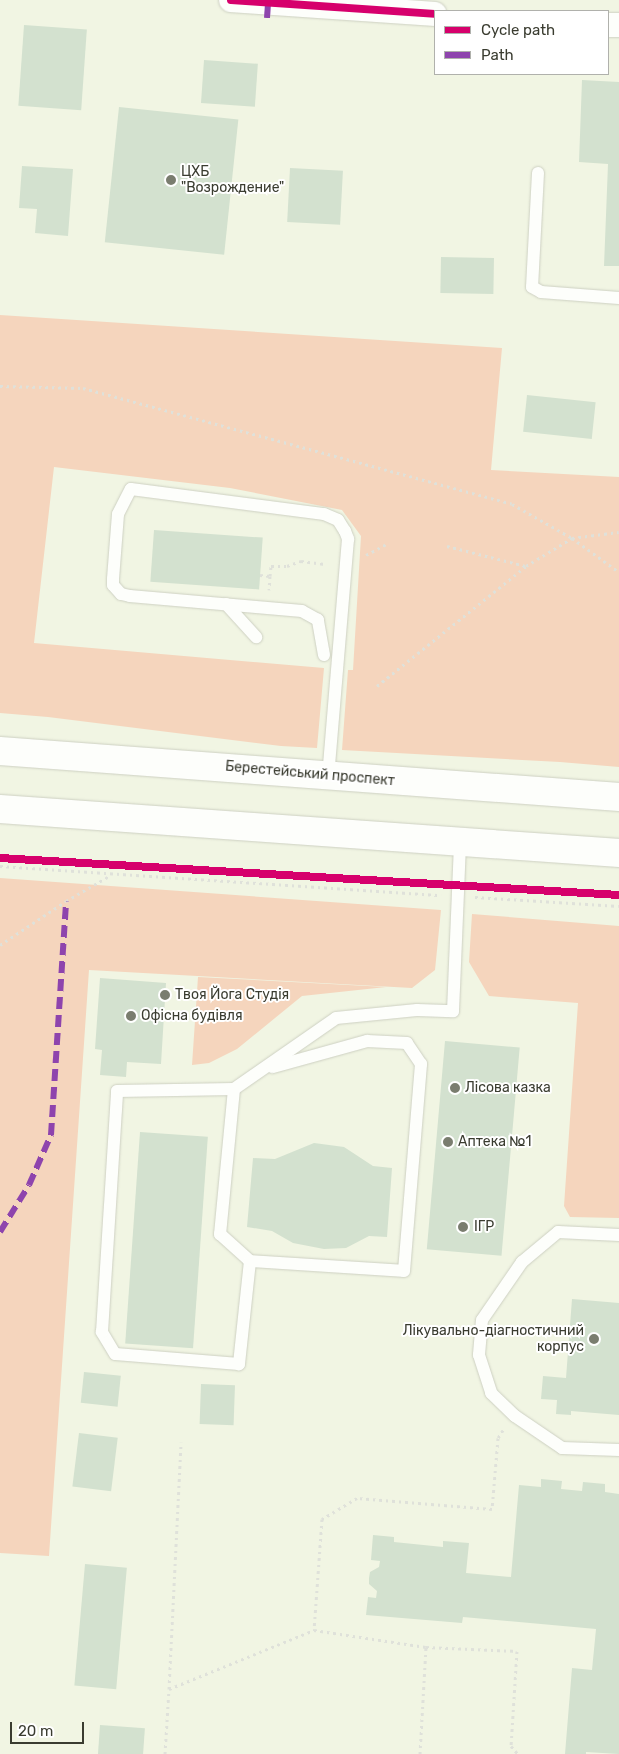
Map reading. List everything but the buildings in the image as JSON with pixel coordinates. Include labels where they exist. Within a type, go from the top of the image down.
[{"type":"main road","name":"Берестейський проспект","points":[[0,751],[619,797]]},
{"type":"main road","points":[[0,809],[619,853]]},
{"type":"street","points":[[231,0],[434,14]]},
{"type":"lane","points":[[538,173],[532,287],[541,292],[619,298]]},
{"type":"lane","points":[[324,655],[318,620],[302,611],[121,594],[113,585],[118,514],[131,489],[324,514],[338,520],[348,539],[328,775]]},
{"type":"lane","points":[[226,604],[256,637]]},
{"type":"lane","points":[[250,1261],[239,1364],[115,1354],[102,1332],[117,1091],[234,1089],[336,1018],[417,1010],[453,1010],[460,842]]},
{"type":"lane","points":[[234,1089],[220,1234],[250,1261],[404,1271],[421,1064],[407,1044],[367,1041],[265,1069]]},
{"type":"lane","points":[[619,1235],[558,1232],[522,1262],[482,1320],[479,1355],[491,1393],[515,1416],[562,1448],[619,1450]]},
{"type":"path","points":[[0,386],[83,388],[512,504],[572,538],[619,572]]},
{"type":"path","points":[[377,686],[526,566],[572,538],[619,532]]},
{"type":"path","points":[[448,546],[526,566]]},
{"type":"path","points":[[0,858],[179,869]]},
{"type":"path","points":[[0,866],[111,875],[619,906]]},
{"type":"path","points":[[0,945],[66,901],[111,875]]},
{"type":"path","points":[[314,1630],[322,1519],[357,1498],[492,1509],[498,1438],[515,1416]]},
{"type":"path","points":[[165,1754],[181,1442]]},
{"type":"path","points":[[169,1689],[314,1630],[426,1647],[517,1651],[511,1746],[518,1754]]},
{"type":"path","points":[[420,1754],[426,1647]]},
{"type":"shaded area","points":[[0,315],[502,348],[491,470],[619,477],[619,767],[342,750],[348,670],[353,670],[361,536],[342,510],[230,488],[54,467],[34,643],[324,668],[317,748],[281,746],[48,717],[0,713]]},
{"type":"shaded area","points":[[0,878],[441,910],[435,970],[412,988],[89,970],[49,1556],[0,1553]]},
{"type":"shaded area","points":[[472,914],[619,926],[619,1218],[570,1217],[564,1206],[578,1003],[489,996],[469,962]]},
{"type":"shaded area","points":[[198,977],[386,987],[302,996],[237,1049],[209,1063],[192,1065]]},
{"type":"marked path","points":[[267,18],[268,4]]},
{"type":"marked path","points":[[0,1232],[29,1185],[51,1135],[66,901]]},
{"type":"cycle path","points":[[231,0],[434,14]]},
{"type":"cycle path","points":[[0,858],[619,895]]},
{"type":"place","name":"ЦХБ \"Возрождение\"","points":[[171,180]]},
{"type":"place","name":"Твоя Йога Студiя","points":[[165,995]]},
{"type":"place","name":"Офісна будівля","points":[[131,1016]]},
{"type":"place","name":"Лісова казка","points":[[455,1088]]},
{"type":"place","name":"Аптека №1","points":[[448,1142]]},
{"type":"place","name":"ІГР","points":[[463,1227]]},
{"type":"place","name":"Лікувально-діагностичний корпус","points":[[594,1339]]}]
